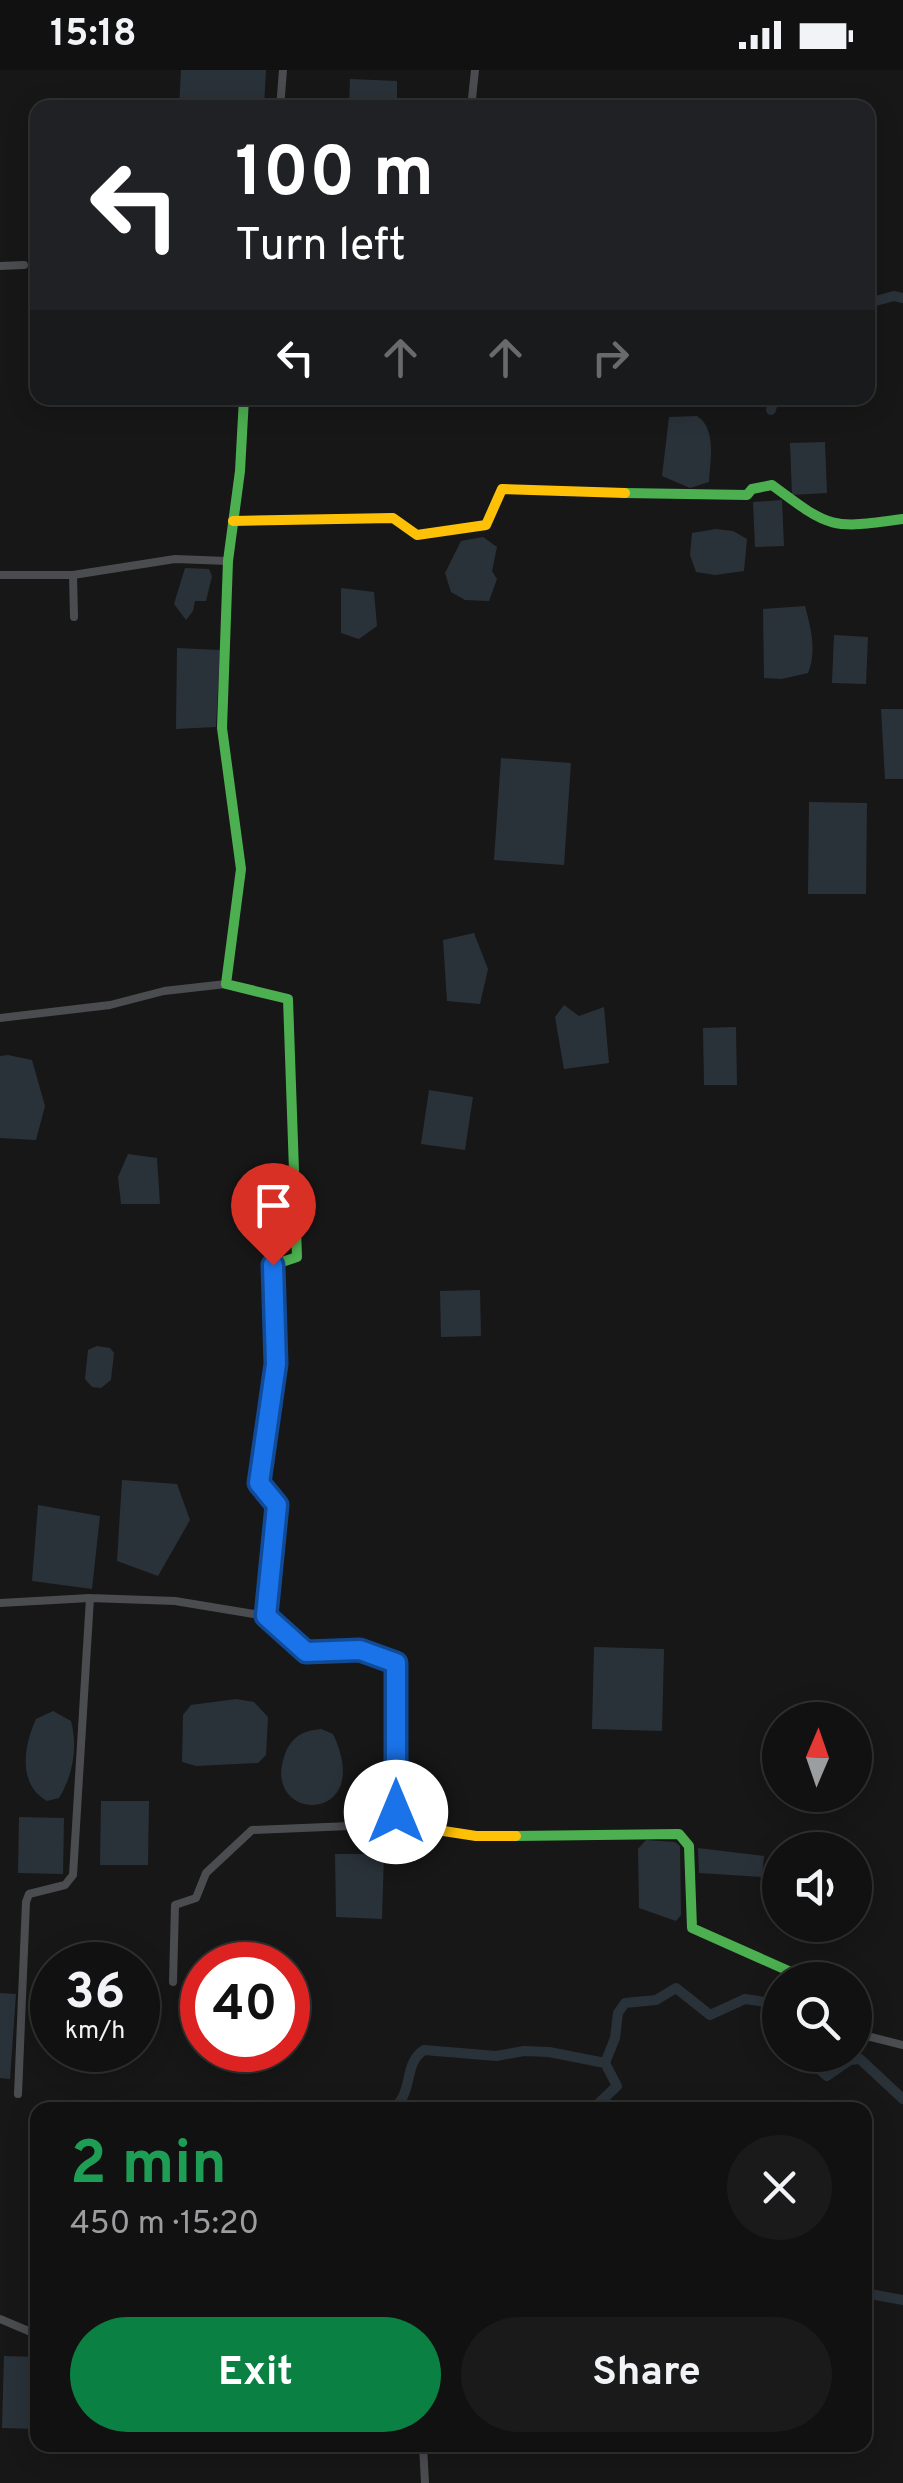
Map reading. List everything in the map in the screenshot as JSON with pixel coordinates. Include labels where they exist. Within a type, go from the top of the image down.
[{"type":"street","points":[[281,100],[283,70]]},
{"type":"street","points":[[472,100],[476,70]]},
{"type":"street","points":[[0,266],[24,265]]},
{"type":"street","points":[[226,984],[241,869],[222,728],[228,561],[244,405]]},
{"type":"street","points":[[233,521],[393,518],[416,535],[486,525],[502,488],[724,497],[747,496],[752,488],[772,485],[816,518],[844,528],[903,520]]},
{"type":"street","points":[[0,575],[74,575],[175,559],[228,561]]},
{"type":"street","points":[[74,575],[74,617]]},
{"type":"street","points":[[0,1018],[110,1005],[164,991],[226,984],[288,998],[297,1257],[273,1265],[276,1364],[259,1483],[277,1505],[266,1616]]},
{"type":"street","points":[[18,2094],[26,1902],[33,1893],[65,1885],[73,1875],[90,1598]]},
{"type":"street","points":[[0,1603],[90,1598],[175,1601],[266,1616],[306,1652],[360,1650],[396,1663],[398,1824]]},
{"type":"street","points":[[173,1982],[175,1905],[196,1898],[206,1873],[252,1830],[398,1824],[476,1836],[679,1834],[689,1846],[692,1928],[768,1962]]},
{"type":"street","points":[[872,2037],[903,2045]]},
{"type":"street","points":[[0,2318],[30,2331]]},
{"type":"street","points":[[423,2452],[425,2483]]},
{"type":"shaded area","points":[[181,70],[266,70],[264,100],[179,100]]},
{"type":"shaded area","points":[[350,79],[397,81],[397,100],[349,100]]},
{"type":"shaded area","points":[[697,416],[710,437],[709,482],[690,488],[662,476],[669,417]]},
{"type":"shaded area","points":[[825,442],[827,493],[792,495],[790,443]]},
{"type":"shaded area","points":[[782,500],[784,546],[755,547],[753,502]]},
{"type":"shaded area","points":[[733,531],[747,539],[744,571],[715,575],[696,572],[690,555],[692,533]]},
{"type":"shaded area","points":[[483,537],[497,547],[492,571],[497,579],[489,601],[465,600],[451,592],[445,573],[461,541]]},
{"type":"shaded area","points":[[185,568],[209,569],[212,576],[206,601],[195,601],[186,620],[174,604]]},
{"type":"shaded area","points":[[341,588],[374,592],[377,626],[359,639],[341,633]]},
{"type":"shaded area","points":[[805,606],[813,648],[808,673],[782,679],[764,678],[763,609]]},
{"type":"shaded area","points":[[834,635],[868,637],[866,684],[832,683]]},
{"type":"shaded area","points":[[177,648],[220,650],[216,727],[176,729]]},
{"type":"shaded area","points":[[881,709],[903,709],[903,779],[885,779]]},
{"type":"shaded area","points":[[501,758],[571,763],[564,865],[494,860]]},
{"type":"shaded area","points":[[809,802],[867,803],[866,894],[808,894]]},
{"type":"shaded area","points":[[474,933],[488,969],[480,1004],[447,1001],[443,940]]},
{"type":"shaded area","points":[[564,1005],[579,1016],[604,1007],[609,1063],[564,1069],[555,1017]]},
{"type":"shaded area","points":[[736,1027],[737,1085],[704,1085],[703,1028]]},
{"type":"shaded area","points":[[0,1056],[32,1060],[45,1106],[36,1140],[0,1138]]},
{"type":"shaded area","points":[[429,1090],[473,1097],[465,1150],[421,1144]]},
{"type":"shaded area","points":[[128,1154],[157,1158],[160,1204],[121,1204],[118,1177]]},
{"type":"shaded area","points":[[480,1290],[481,1336],[441,1337],[440,1291]]},
{"type":"shaded area","points":[[97,1346],[110,1348],[114,1353],[111,1380],[101,1388],[92,1387],[85,1379],[88,1350]]},
{"type":"shaded area","points":[[122,1480],[177,1484],[190,1520],[158,1576],[117,1561]]},
{"type":"shaded area","points":[[38,1505],[100,1516],[92,1589],[32,1581]]},
{"type":"shaded area","points":[[594,1647],[664,1649],[662,1731],[592,1729]]},
{"type":"shaded area","points":[[236,1699],[254,1702],[268,1717],[266,1755],[258,1763],[196,1766],[182,1762],[183,1715],[191,1705]]},
{"type":"shaded area","points":[[53,1711],[71,1721],[74,1751],[64,1789],[59,1798],[47,1801],[31,1785],[26,1752],[36,1719]]},
{"type":"shaded area","points":[[321,1729],[333,1734],[343,1764],[340,1786],[330,1799],[316,1805],[300,1803],[288,1793],[281,1777],[285,1754],[299,1736]]},
{"type":"shaded area","points":[[411,1774],[432,1777],[442,1786],[445,1801],[441,1822],[433,1826],[406,1819],[401,1783]]},
{"type":"shaded area","points":[[101,1801],[149,1801],[148,1865],[100,1865]]},
{"type":"shaded area","points":[[19,1817],[64,1818],[63,1874],[18,1873]]},
{"type":"shaded area","points":[[646,1840],[675,1842],[680,1846],[681,1915],[676,1921],[639,1908],[638,1849]]},
{"type":"shaded area","points":[[698,1848],[762,1856],[762,1877],[699,1873]]},
{"type":"shaded area","points":[[335,1854],[384,1854],[382,1919],[336,1917]]},
{"type":"shaded area","points":[[0,1993],[16,1994],[10,2079],[0,2078]]},
{"type":"shaded area","points":[[4,2356],[30,2357],[30,2429],[2,2428]]},
{"type":"waterway","points":[[875,301],[903,298]]},
{"type":"waterway","points":[[771,410],[772,405]]},
{"type":"waterway","points":[[399,2102],[413,2064],[424,2050],[496,2056],[549,2052],[605,2063],[615,2038],[618,2013],[625,2003],[656,2000],[676,1988],[710,2015],[745,1999],[762,2001]]},
{"type":"waterway","points":[[600,2102],[617,2086],[605,2063]]},
{"type":"waterway","points":[[872,2070],[903,2099]]},
{"type":"waterway","points":[[822,2072],[827,2076],[833,2072]]},
{"type":"waterway","points":[[872,2294],[903,2300]]},
{"type":"traffic: fast","points":[[244,405],[228,561],[222,728],[241,869],[226,984],[288,999],[297,1257],[273,1265],[275,1364],[259,1483],[272,1499]]},
{"type":"traffic: fast","points":[[625,493],[747,495],[752,489],[772,485],[832,522],[860,524],[903,519]]},
{"type":"traffic: fast","points":[[516,1836],[679,1834],[689,1846],[692,1928],[768,1962]]},
{"type":"traffic: slow","points":[[233,521],[393,518],[417,535],[486,525],[502,489],[625,493]]},
{"type":"traffic: slow","points":[[272,1499],[277,1505],[266,1616],[306,1652],[360,1650],[395,1663],[398,1824],[476,1836],[516,1836]]},
{"type":"route","points":[[273,1265],[276,1364],[259,1483],[277,1505],[266,1616],[306,1652],[360,1650],[396,1663],[396,1812]]}]
